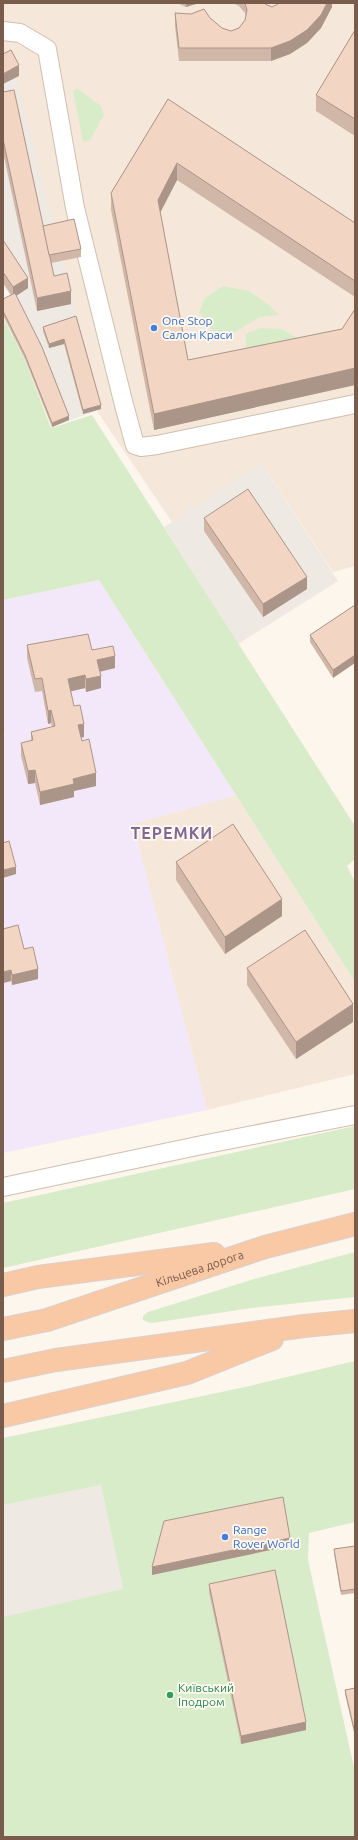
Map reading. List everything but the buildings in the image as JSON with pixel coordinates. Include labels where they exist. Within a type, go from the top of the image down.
[{"type":"highway","name":"Кільцева дорога","points":[[3,1329],[47,1320],[265,1247],[355,1224]]},
{"type":"highway","points":[[3,1285],[38,1277],[265,1247]]},
{"type":"highway","points":[[3,1371],[56,1360],[304,1326],[355,1321]]},
{"type":"highway","points":[[3,1416],[187,1373],[304,1326]]},
{"type":"street","points":[[3,31],[20,33],[47,49],[75,208],[135,445],[141,447],[157,445],[355,404]]},
{"type":"street","points":[[3,1188],[202,1145],[355,1115]]},
{"type":"shaded area","points":[[3,3],[355,3],[355,566],[333,572],[261,463],[172,522],[97,411],[101,409],[3,56]]},
{"type":"shaded area","points":[[10,54],[101,409],[52,427],[25,359],[3,316],[3,303],[12,298],[3,284],[3,56]]},
{"type":"shaded area","points":[[261,463],[338,581],[238,644],[164,527]]},
{"type":"shaded area","points":[[99,580],[236,795],[133,824],[207,1110],[3,1153],[3,736],[5,736],[3,725],[3,600]]},
{"type":"shaded area","points":[[236,795],[355,982],[355,1074],[207,1110],[133,824]]},
{"type":"shaded area","points":[[101,1485],[124,1594],[3,1617],[3,1505]]},
{"type":"green space","points":[[78,89],[101,106],[104,115],[90,140],[83,142],[73,90]]},
{"type":"green space","points":[[223,286],[249,291],[270,306],[279,315],[260,317],[228,336],[211,330],[199,312],[205,298]]},
{"type":"green space","points":[[3,317],[25,360],[51,428],[92,415],[355,826],[355,859],[347,866],[355,882],[355,982],[99,580],[3,600]]},
{"type":"green space","points":[[261,328],[282,329],[299,339],[256,354],[246,346],[246,334]]},
{"type":"green space","points":[[355,1126],[355,1189],[3,1268],[3,1203]]},
{"type":"green space","points":[[355,1252],[355,1297],[251,1308],[152,1323],[143,1320],[143,1316],[148,1312],[258,1278]]},
{"type":"green space","name":"Київський Іподром","points":[[355,1361],[355,1522],[309,1533],[308,1560],[355,1772],[355,1837],[3,1837],[3,1617],[123,1589],[101,1485],[3,1505],[3,1438],[245,1387]]},
{"type":"place","name":"One Stop Салон Краси","points":[[154,328]]},
{"type":"place","name":"Range Rover World","points":[[225,1537]]},
{"type":"place","name":"Київський Іподром","points":[[170,1695]]},
{"type":"district","name":"ТЕРЕМКИ","points":[[172,833]]}]
